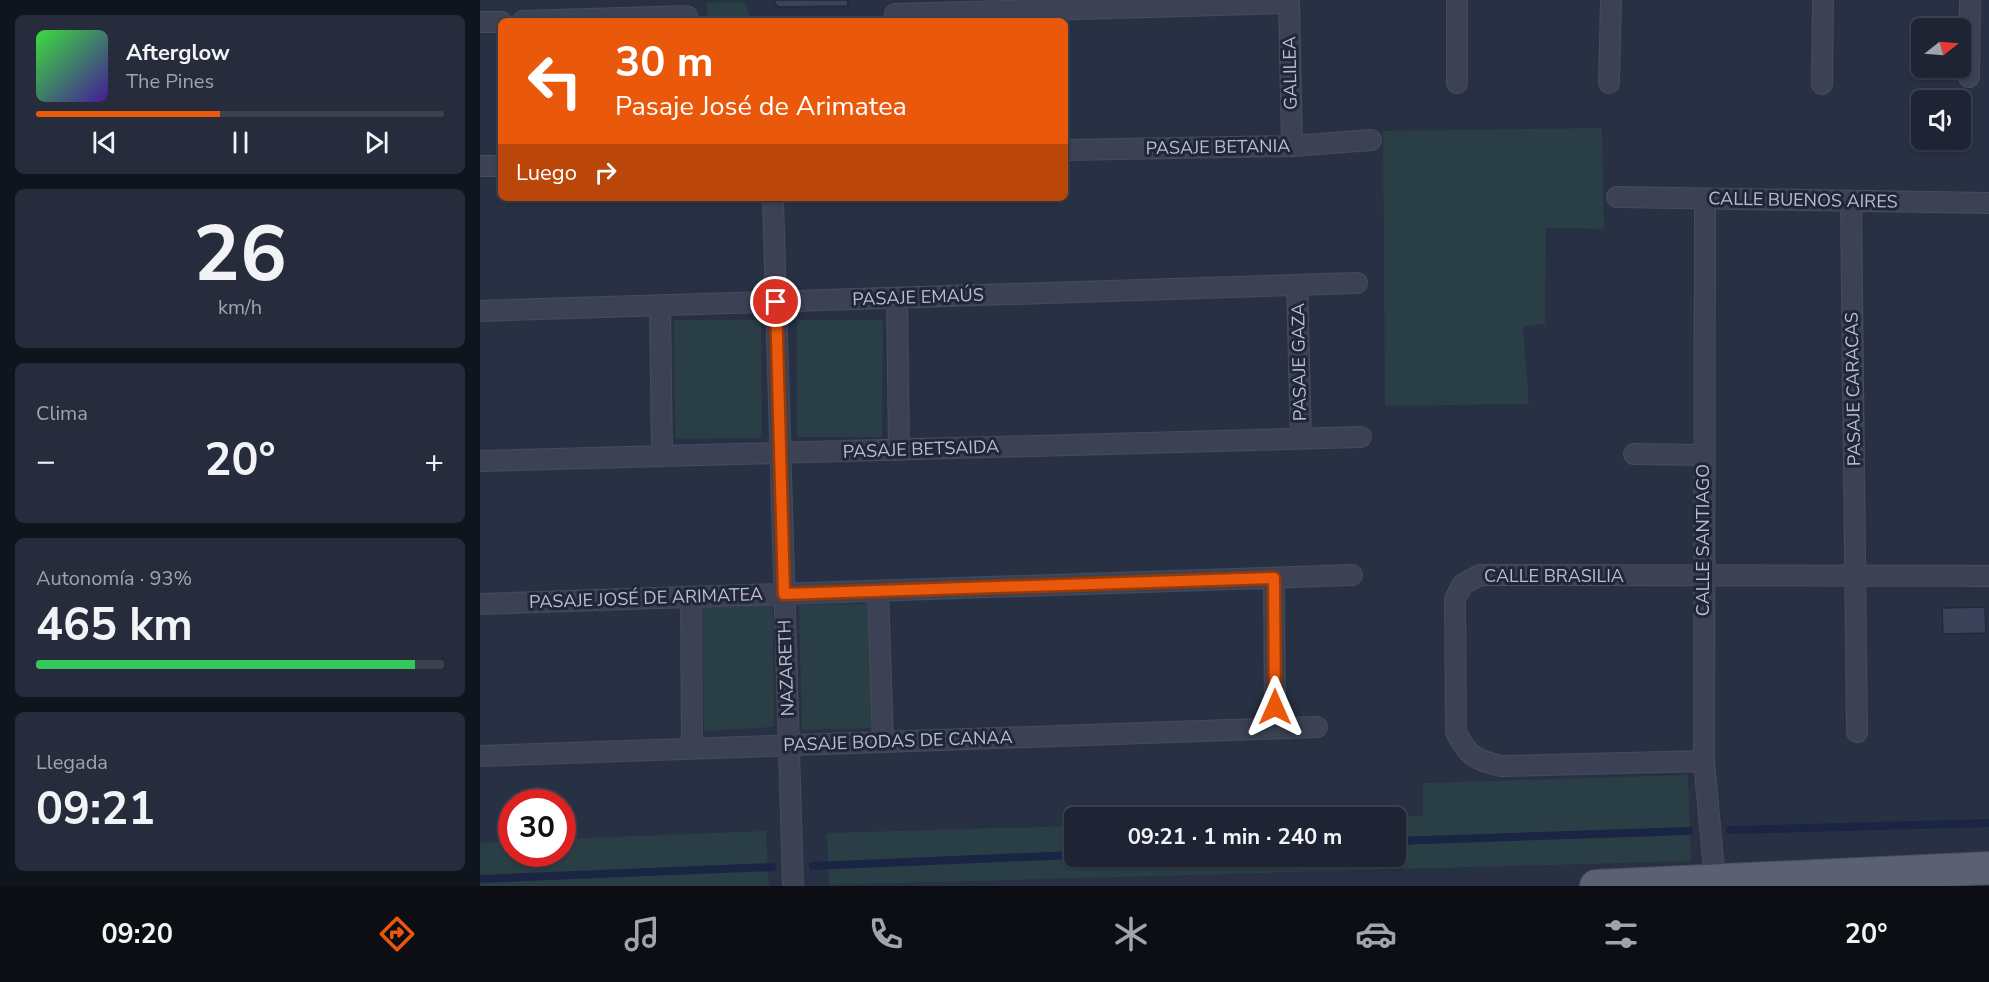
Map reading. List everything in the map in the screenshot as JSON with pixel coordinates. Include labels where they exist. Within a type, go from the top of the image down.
[{"type":"main road","points":[[1596,886],[1724,882],[1989,868]]},
{"type":"street","points":[[1457,0],[1457,83]]},
{"type":"street","points":[[1609,83],[1611,0]]},
{"type":"street","points":[[1822,84],[1823,0]]},
{"type":"street","points":[[1970,0],[1970,18]]},
{"type":"street","points":[[895,12],[1289,1]]},
{"type":"street","name":"GALILEA","points":[[1289,1],[1292,147]]},
{"type":"street","points":[[578,18],[687,12]]},
{"type":"street","points":[[480,22],[498,22]]},
{"type":"street","name":"PASAJE BETANIA","points":[[1068,150],[1292,147],[1371,140]]},
{"type":"street","points":[[480,166],[498,166]]},
{"type":"street","name":"CALLE BUENOS AIRES","points":[[1617,197],[1989,203]]},
{"type":"street","name":"CALLE SANTIAGO","points":[[1705,199],[1702,576],[1704,761],[1724,882]]},
{"type":"street","name":"NAZARETH","points":[[773,201],[793,886]]},
{"type":"street","name":"PASAJE CARACAS","points":[[1851,201],[1857,732]]},
{"type":"street","name":"PASAJE EMAÚS","points":[[480,311],[1357,283]]},
{"type":"street","name":"PASAJE GAZA","points":[[1297,285],[1301,439]]},
{"type":"street","points":[[897,298],[899,450]]},
{"type":"street","points":[[660,306],[662,456]]},
{"type":"street","name":"PASAJE BETSAIDA","points":[[480,461],[1361,437]]},
{"type":"street","points":[[1634,454],[1703,455]]},
{"type":"street","name":"PASAJE JOSÉ DE ARIMATEA","points":[[480,604],[1352,575]]},
{"type":"street","name":"CALLE BRASILIA","points":[[1704,761],[1501,766],[1480,761],[1466,751],[1456,732],[1455,599],[1463,584],[1480,575],[1989,576]]},
{"type":"street","points":[[1274,578],[1275,728]]},
{"type":"street","points":[[878,591],[883,741]]},
{"type":"street","points":[[692,597],[692,748]]},
{"type":"street","name":"PASAJE BODAS DE CANAA","points":[[480,756],[1317,727]]},
{"type":"shaded area","points":[[745,2],[750,18],[707,18],[707,3]]},
{"type":"shaded area","points":[[875,16],[875,18],[813,18]]},
{"type":"shaded area","points":[[1602,128],[1604,229],[1546,228],[1545,324],[1523,327],[1529,404],[1385,406],[1383,131]]},
{"type":"shaded area","points":[[674,320],[761,320],[762,438],[675,439]]},
{"type":"shaded area","points":[[797,320],[883,320],[882,437],[797,437]]},
{"type":"shaded area","points":[[773,603],[774,727],[704,731],[702,606]]},
{"type":"shaded area","points":[[869,604],[872,728],[802,730],[799,605]]},
{"type":"shaded area","points":[[1688,775],[1691,861],[829,885],[827,833],[1064,826],[1064,867],[1406,867],[1406,816],[1423,816],[1423,783]]},
{"type":"shaded area","points":[[766,831],[769,886],[480,886],[480,843],[498,842],[498,867],[576,867],[576,838]]},
{"type":"building","points":[[773,0],[848,0],[848,6],[778,7]]},
{"type":"building","points":[[1985,607],[1986,633],[1943,634],[1942,608]]},
{"type":"waterway","points":[[1730,830],[1989,823]]},
{"type":"waterway","points":[[1406,841],[1689,831]]},
{"type":"waterway","points":[[813,866],[1064,855]]},
{"type":"waterway","points":[[480,879],[772,867]]},
{"type":"route","points":[[776,302],[784,594],[1274,578],[1275,707]]}]
